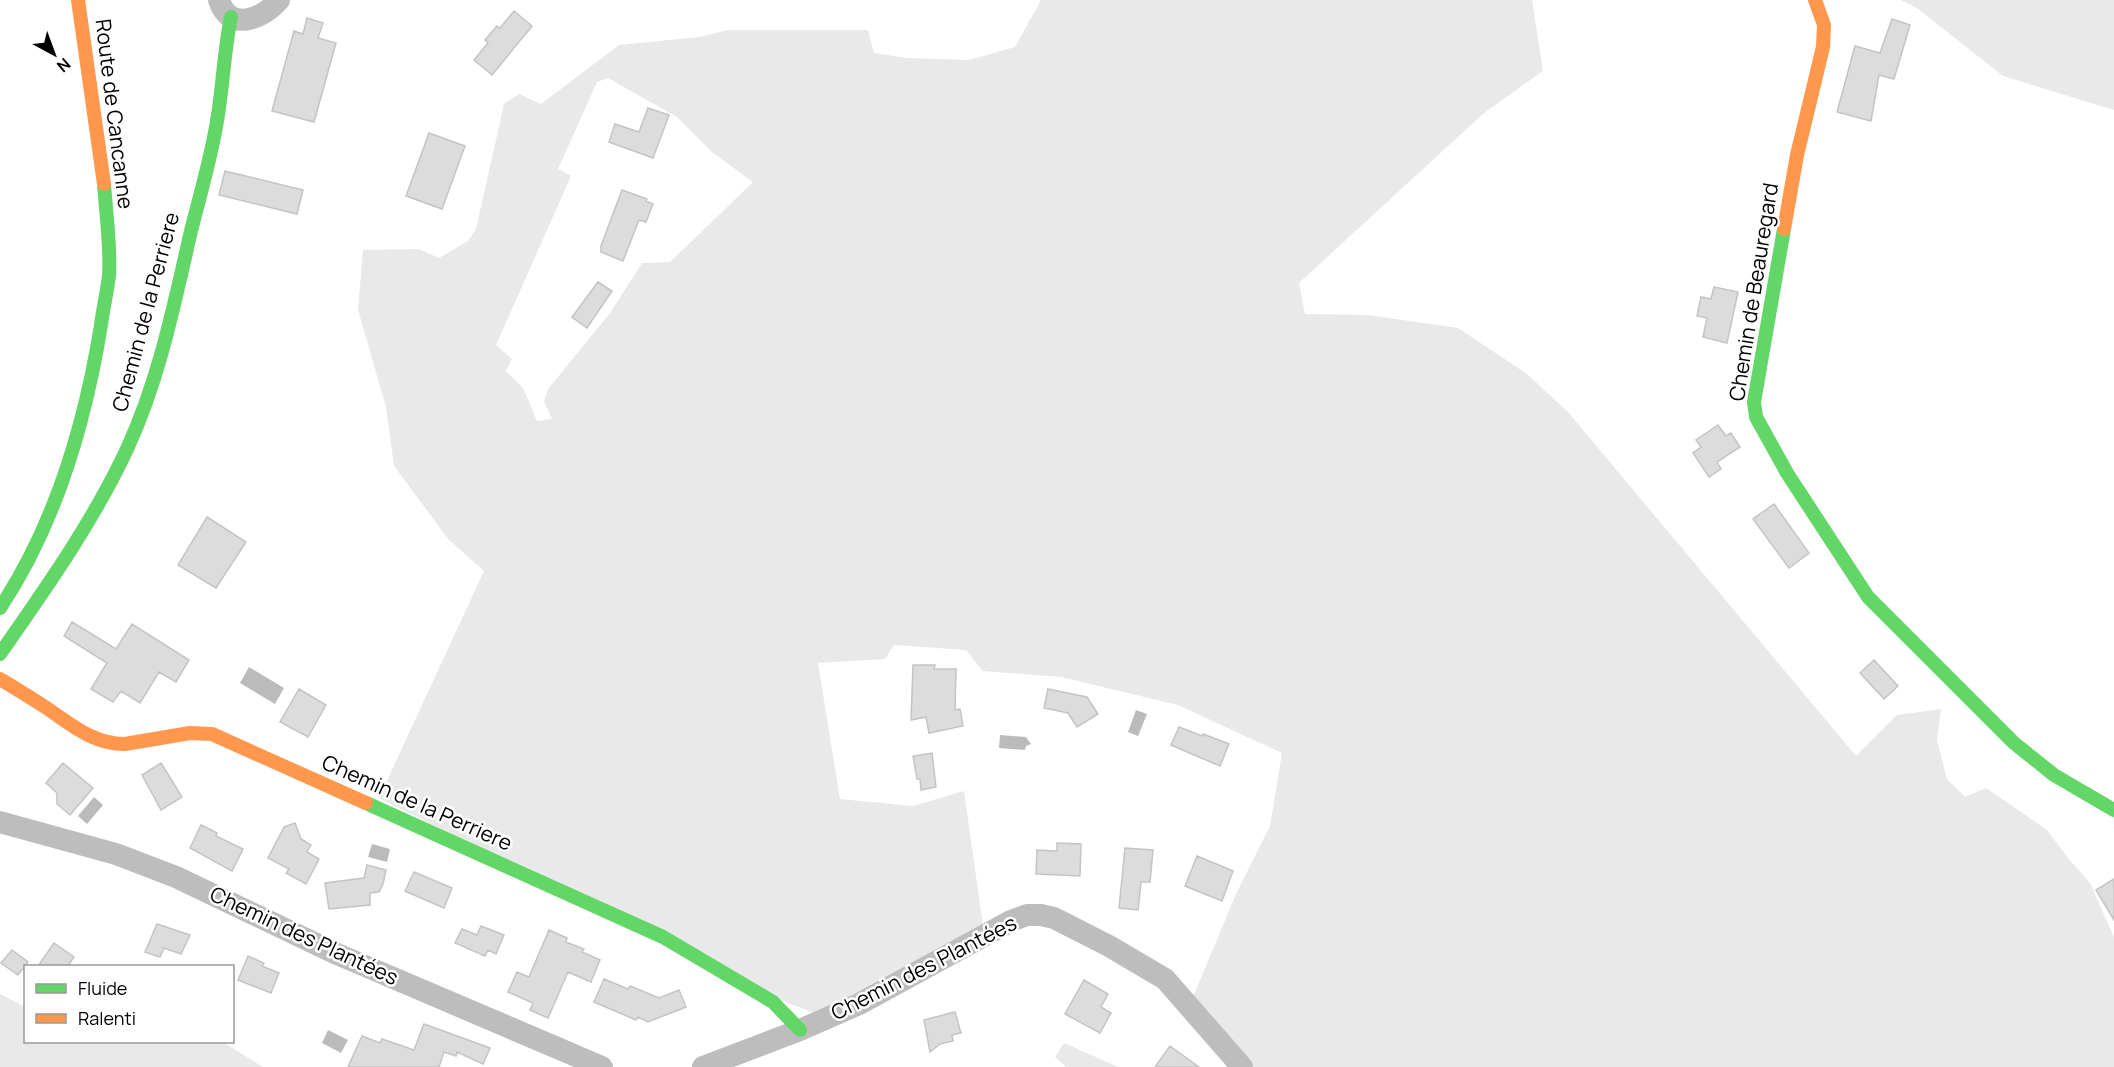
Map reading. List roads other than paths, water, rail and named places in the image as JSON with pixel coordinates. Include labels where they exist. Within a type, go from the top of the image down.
[{"type":"street","name":"Route de Cancanne","points":[[0,608],[16,584],[44,529],[72,453],[93,375],[109,274],[104,178],[78,0]]},
{"type":"street","points":[[225,9],[245,20],[258,17],[270,10],[279,0]]},
{"type":"street","name":"Chemin de Beauregard","points":[[1815,0],[1824,25],[1823,47],[1797,155],[1765,331],[1754,402],[1756,417],[1787,474],[1868,597],[2014,743],[2054,775],[2114,810]]},
{"type":"street","name":"Chemin de la Perriere","points":[[0,654],[67,557],[113,479],[153,383],[217,123],[225,9]]},
{"type":"street","name":"Chemin de la Perriere","points":[[0,679],[50,711],[76,731],[107,742],[124,744],[181,733],[212,734],[663,937],[773,1002],[800,1030]]},
{"type":"street","name":"Chemin des Plantées","points":[[0,822],[116,854],[176,877],[337,954],[602,1067]]},
{"type":"street","name":"Chemin des Plantées","points":[[703,1067],[800,1030],[859,1004],[1011,921],[1027,915],[1054,918],[1109,946],[1165,979],[1242,1067]]}]
